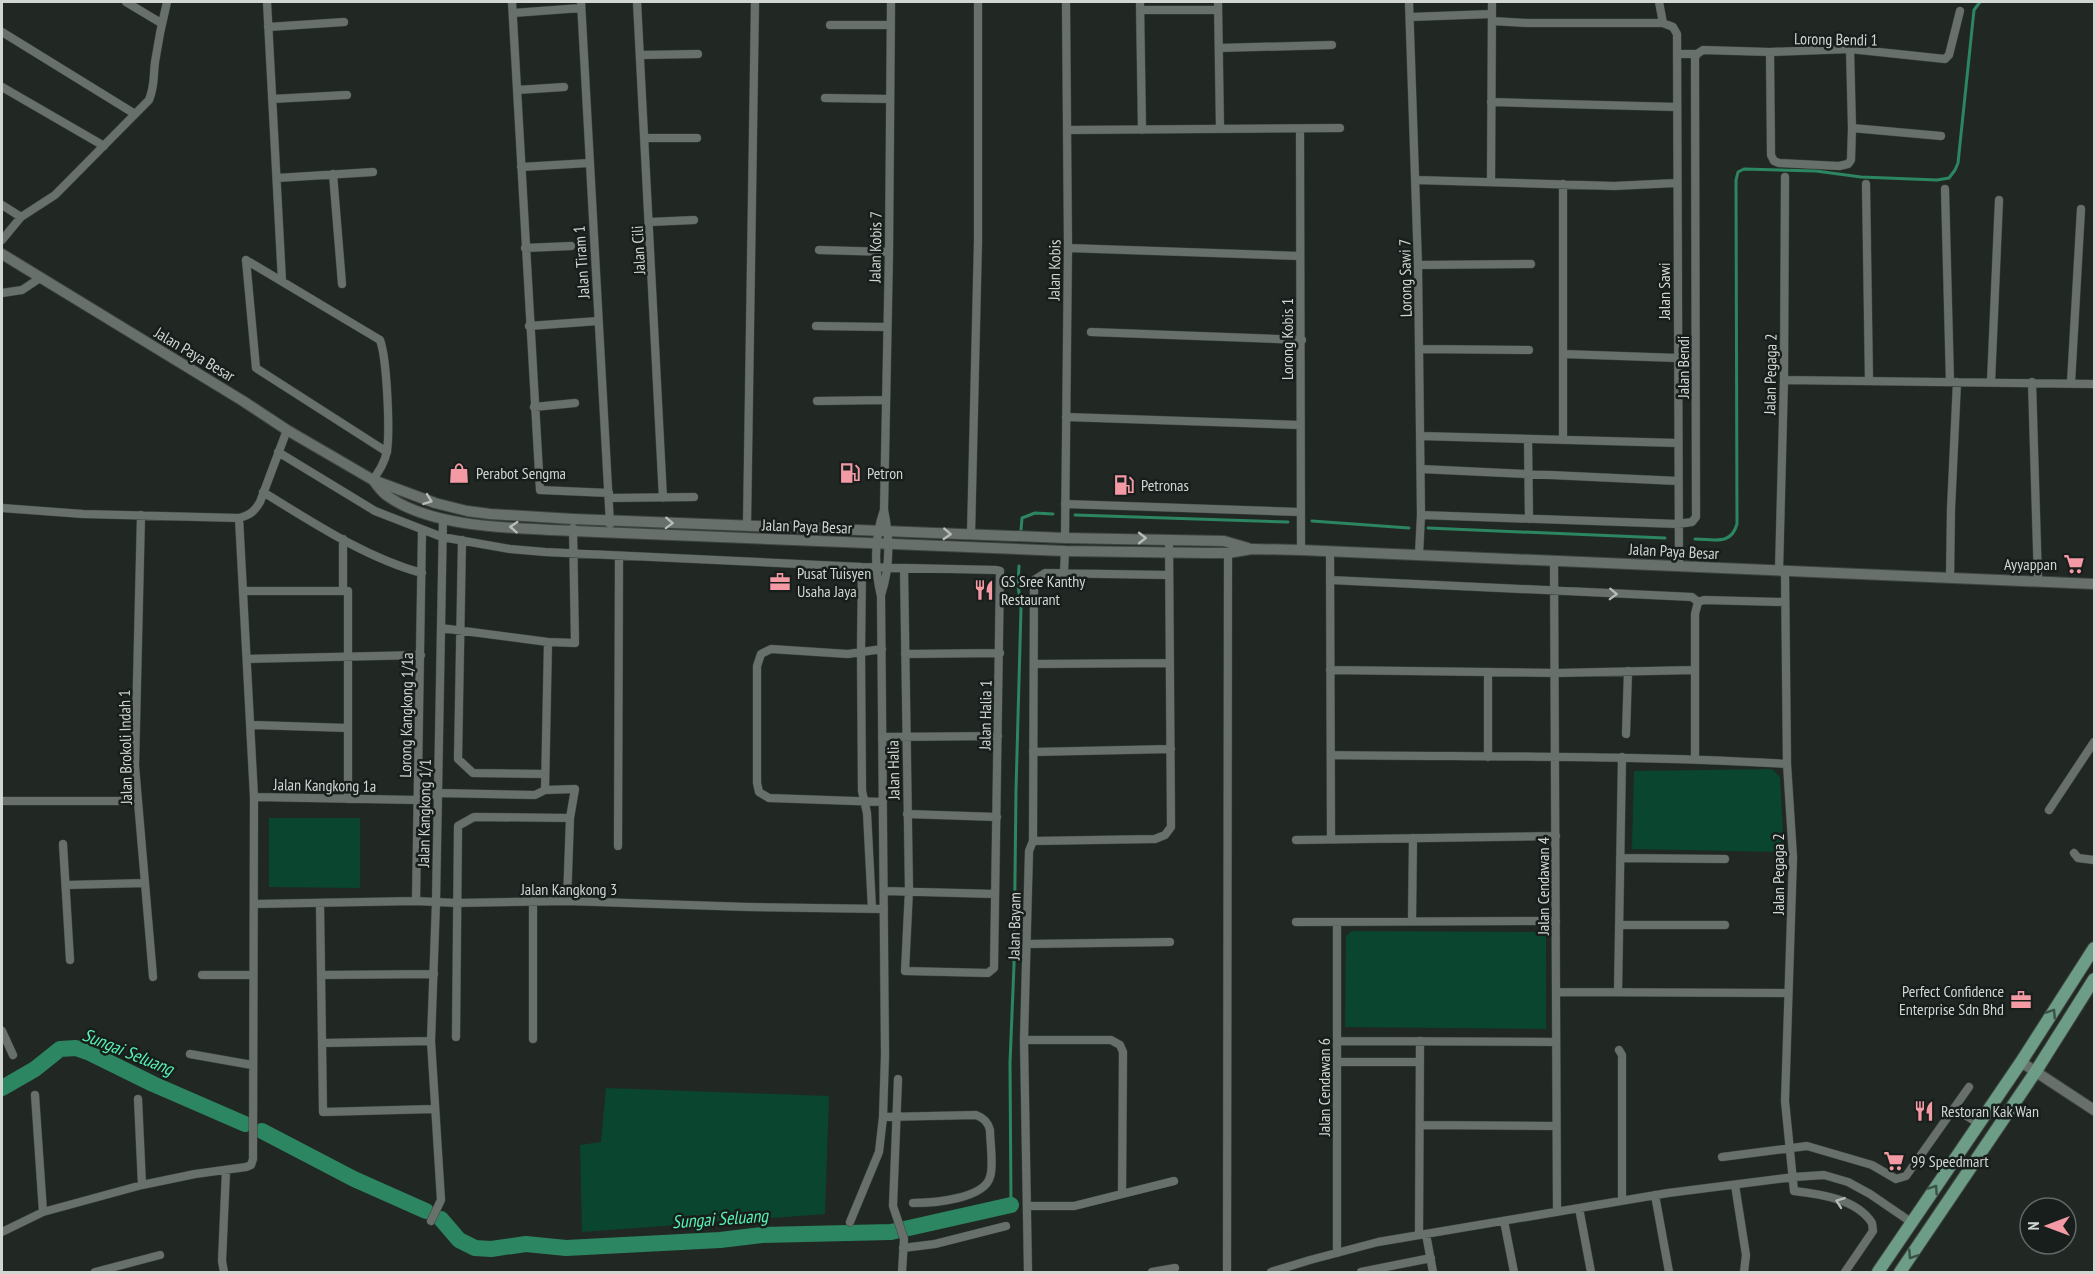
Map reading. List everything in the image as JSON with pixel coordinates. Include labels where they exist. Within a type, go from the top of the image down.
[{"type":"main road","points":[[1878,1272],[2094,948]]},
{"type":"main road","points":[[1900,1272],[2036,1071],[2094,979]]},
{"type":"street","points":[[126,2],[161,23]]},
{"type":"street","points":[[2,240],[21,217],[54,195],[149,100],[154,86],[161,23],[167,2]]},
{"type":"street","points":[[267,2],[282,281]]},
{"type":"street","points":[[513,2],[529,326],[540,490],[609,496],[694,497]]},
{"type":"street","name":"Jalan Cili","points":[[637,2],[663,498]]},
{"type":"street","points":[[747,525],[755,2]]},
{"type":"street","name":"Jalan Kobis 7","points":[[883,531],[891,2]]},
{"type":"street","points":[[971,535],[978,241],[978,2]]},
{"type":"street","name":"Jalan Kobis","points":[[1065,538],[1068,248],[1066,2]]},
{"type":"street","name":"Lorong Sawi 7","points":[[1409,2],[1418,265],[1421,469],[1419,554]]},
{"type":"street","points":[[1491,182],[1492,2]]},
{"type":"street","points":[[1410,17],[1492,18],[1528,23],[1663,23],[1659,2]]},
{"type":"street","points":[[513,13],[581,5]]},
{"type":"street","name":"Jalan Tiram 1","points":[[581,5],[611,533]]},
{"type":"street","points":[[1142,130],[1140,6],[1218,6],[1220,129]]},
{"type":"street","name":"Lorong Bendi 1","points":[[1677,54],[1697,54],[1703,50],[1770,52],[1850,49],[1945,59],[1949,55],[1960,11]]},
{"type":"street","points":[[268,27],[344,22]]},
{"type":"street","name":"Jalan Sawi","points":[[1663,23],[1673,27],[1677,34],[1679,567]]},
{"type":"street","points":[[830,25],[890,25]]},
{"type":"street","points":[[2,32],[135,114]]},
{"type":"street","points":[[1219,48],[1332,45]]},
{"type":"street","points":[[1770,52],[1771,155],[1774,161],[1839,166],[1848,164],[1851,160],[1850,49]]},
{"type":"street","points":[[640,55],[698,54]]},
{"type":"street","name":"Jalan Bendi","points":[[1678,524],[1692,522],[1696,518],[1697,500],[1695,58],[1697,54]]},
{"type":"street","points":[[2,87],[104,146]]},
{"type":"street","points":[[517,90],[564,87]]},
{"type":"street","points":[[272,99],[347,95]]},
{"type":"street","points":[[825,98],[890,99]]},
{"type":"street","points":[[1491,102],[1677,106]]},
{"type":"street","points":[[1068,130],[1340,128]]},
{"type":"street","points":[[1852,128],[1941,136]]},
{"type":"street","name":"Lorong Kobis 1","points":[[1300,129],[1301,550]]},
{"type":"street","points":[[645,138],[697,138]]},
{"type":"street","points":[[521,168],[589,163]]},
{"type":"street","points":[[277,178],[373,172]]},
{"type":"street","points":[[333,174],[342,284]]},
{"type":"street","name":"Jalan Pegaga 2","points":[[1785,177],[1782,571],[1785,602],[1787,764],[1793,857],[1785,1101],[1794,1191],[1844,1202],[1863,1213],[1872,1223],[1873,1231],[1845,1272]]},
{"type":"street","points":[[1416,180],[1614,186],[1676,183]]},
{"type":"street","points":[[1563,184],[1563,439]]},
{"type":"street","points":[[1866,184],[1869,381]]},
{"type":"street","points":[[1945,189],[1954,382],[1950,578]]},
{"type":"street","points":[[1990,382],[1999,200]]},
{"type":"street","points":[[2,206],[21,217]]},
{"type":"street","points":[[2071,383],[2080,209]]},
{"type":"street","points":[[650,222],[694,220]]},
{"type":"street","points":[[525,248],[570,246]]},
{"type":"street","points":[[1068,248],[1300,256]]},
{"type":"street","points":[[819,250],[889,252]]},
{"type":"street","name":"Jalan Paya Besar","points":[[2,254],[287,430],[373,480],[435,503],[467,511],[610,521],[971,535],[1169,538],[1224,541],[1252,549]]},
{"type":"street","points":[[373,480],[384,463],[387,452],[386,392],[380,340],[246,260],[256,368],[387,452]]},
{"type":"street","points":[[1418,265],[1531,264]]},
{"type":"street","points":[[2,293],[22,290],[40,278]]},
{"type":"street","points":[[529,326],[598,321]]},
{"type":"street","points":[[816,326],[887,327]]},
{"type":"street","points":[[1092,332],[1302,340]]},
{"type":"street","points":[[1419,349],[1529,350]]},
{"type":"street","points":[[1563,354],[1678,358]]},
{"type":"street","points":[[1784,380],[2094,384]]},
{"type":"street","points":[[2032,382],[2038,581]]},
{"type":"street","points":[[817,401],[885,400]]},
{"type":"street","points":[[534,407],[575,404]]},
{"type":"street","points":[[1066,417],[1300,424]]},
{"type":"street","points":[[2,508],[83,514],[239,518],[255,510],[287,430]]},
{"type":"street","points":[[1420,436],[1678,443]]},
{"type":"street","points":[[1528,439],[1528,519]]},
{"type":"street","name":"Jalan Halia 1","points":[[278,452],[375,511],[442,537],[510,549],[862,567],[1000,571],[994,968],[992,971]]},
{"type":"street","points":[[1421,469],[1678,481]]},
{"type":"street","name":"Jalan Paya Besar","points":[[373,480],[386,496],[401,504],[442,518],[491,526],[573,531],[1065,551],[1228,553],[1252,549],[1419,554],[2094,584]]},
{"type":"street","points":[[263,492],[397,567],[422,573]]},
{"type":"street","points":[[1065,504],[1300,512]]},
{"type":"street","name":"Jalan Brokoli Indah 1","points":[[141,515],[135,766],[153,977]]},
{"type":"street","points":[[1421,515],[1678,524]]},
{"type":"street","points":[[2,1232],[43,1212],[142,1185],[251,1165],[253,1159],[254,797],[239,518]]},
{"type":"street","name":"Jalan Kangkong 1/1","points":[[431,1221],[441,1200],[431,1041],[436,902],[442,518]]},
{"type":"street","points":[[441,628],[548,642],[575,643],[573,519]]},
{"type":"street","name":"Lorong Kangkong 1/1a","points":[[416,901],[422,530]]},
{"type":"street","points":[[850,1222],[879,1152],[883,1117],[885,1055],[882,649],[881,596],[876,567],[883,531]]},
{"type":"street","points":[[343,538],[349,656],[348,799]]},
{"type":"street","points":[[1033,841],[1155,839],[1165,835],[1171,827],[1169,538]]},
{"type":"street","points":[[462,540],[458,759],[473,773],[545,774]]},
{"type":"street","points":[[881,596],[887,567],[882,544]]},
{"type":"street","points":[[1065,551],[1064,572],[1168,575]]},
{"type":"street","points":[[1330,552],[1331,839]]},
{"type":"street","points":[[1227,1272],[1228,553]]},
{"type":"street","points":[[618,846],[619,556]]},
{"type":"street","name":"Jalan Cendawan 4","points":[[1554,561],[1557,1212]]},
{"type":"street","points":[[862,567],[862,790],[867,813],[872,909]]},
{"type":"street","name":"Jalan Halia","points":[[904,568],[909,890],[905,971],[988,973],[992,971]]},
{"type":"street","name":"Jalan Bayam","points":[[1028,1272],[1024,1040],[1029,850],[1033,841],[1034,580],[1045,573],[1064,572]]},
{"type":"street","points":[[1330,580],[1692,597],[1698,602]]},
{"type":"street","points":[[243,591],[345,591]]},
{"type":"street","points":[[1698,602],[1704,600],[1785,602]]},
{"type":"street","points":[[1695,759],[1695,614],[1698,602]]},
{"type":"street","points":[[545,790],[548,642]]},
{"type":"street","points":[[882,649],[848,654],[771,649],[761,654],[757,666],[757,783],[759,792],[769,798],[883,802]]},
{"type":"street","points":[[905,654],[1000,653]]},
{"type":"street","points":[[247,658],[421,655]]},
{"type":"street","points":[[1034,664],[1170,663]]},
{"type":"street","points":[[1330,670],[1556,673],[1695,670]]},
{"type":"street","points":[[1626,734],[1628,671]]},
{"type":"street","points":[[1488,672],[1488,757]]},
{"type":"street","points":[[250,725],[348,728]]},
{"type":"street","points":[[882,737],[998,736]]},
{"type":"street","points":[[2049,810],[2094,742]]},
{"type":"street","points":[[1032,752],[1171,749]]},
{"type":"street","points":[[1331,755],[1622,757],[1787,764]]},
{"type":"street","points":[[1618,992],[1622,757]]},
{"type":"street","name":"Jalan Kangkong 1a","points":[[254,797],[418,800],[438,794],[535,795],[545,790],[575,789],[570,818]]},
{"type":"street","points":[[2,801],[138,801]]},
{"type":"street","points":[[907,814],[997,817]]},
{"type":"street","points":[[456,1037],[458,826],[474,817],[570,818],[567,901]]},
{"type":"street","points":[[1296,840],[1556,836]]},
{"type":"street","points":[[1412,921],[1413,838]]},
{"type":"street","points":[[63,844],[70,960]]},
{"type":"street","points":[[2074,853],[2078,858],[2094,860]]},
{"type":"street","points":[[1620,858],[1725,859]]},
{"type":"street","points":[[66,885],[145,884]]},
{"type":"street","points":[[884,891],[995,894]]},
{"type":"street","name":"Jalan Kangkong 3","points":[[254,904],[567,901],[884,909]]},
{"type":"street","points":[[533,902],[533,1038]]},
{"type":"street","points":[[320,903],[323,1112],[434,1109]]},
{"type":"street","points":[[1296,922],[1556,921]]},
{"type":"street","name":"Jalan Cendawan 6","points":[[1337,922],[1337,1253]]},
{"type":"street","points":[[1619,925],[1725,926]]},
{"type":"street","points":[[1027,944],[1170,942]]},
{"type":"street","points":[[321,975],[434,974]]},
{"type":"street","points":[[202,975],[253,975]]},
{"type":"street","points":[[1556,992],[1788,993]]},
{"type":"street","points":[[2,1031],[13,1056]]},
{"type":"street","points":[[1024,1040],[1111,1040],[1120,1045],[1123,1052],[1122,1194]]},
{"type":"street","points":[[322,1043],[431,1041]]},
{"type":"street","points":[[1337,1041],[1556,1042]]},
{"type":"street","points":[[1420,1041],[1419,1125],[1423,1235],[1433,1272]]},
{"type":"street","points":[[1619,1050],[1622,1055],[1622,1200]]},
{"type":"street","points":[[190,1054],[252,1065]]},
{"type":"street","points":[[1337,1062],[1420,1062]]},
{"type":"street","points":[[2020,1062],[2094,1110]]},
{"type":"street","points":[[898,1079],[893,1206],[904,1244],[902,1272]]},
{"type":"street","points":[[1722,1157],[1807,1146],[1872,1165],[1896,1179],[1906,1176],[1969,1087]]},
{"type":"street","points":[[35,1095],[43,1212]]},
{"type":"street","points":[[138,1099],[142,1185]]},
{"type":"street","points":[[1954,1108],[1978,1123]]},
{"type":"street","points":[[883,1117],[976,1115],[988,1124],[991,1176],[986,1184],[969,1195],[927,1203],[914,1203]]},
{"type":"street","points":[[1419,1125],[1556,1126]]},
{"type":"street","points":[[224,1272],[222,1262],[226,1170]]},
{"type":"street","points":[[1271,1272],[1378,1242],[1622,1200],[1794,1177],[1824,1175],[1848,1182],[1911,1222]]},
{"type":"street","points":[[1027,1206],[1074,1206],[1174,1181]]},
{"type":"street","points":[[1735,1185],[1746,1255],[1744,1272]]},
{"type":"street","points":[[1655,1195],[1669,1272]]},
{"type":"street","points":[[1579,1208],[1592,1272]]},
{"type":"street","points":[[1504,1221],[1514,1272]]},
{"type":"street","points":[[904,1244],[935,1244],[1006,1226]]},
{"type":"street","points":[[95,1272],[160,1255]]},
{"type":"street","points":[[1361,1272],[1431,1258]]},
{"type":"street","points":[[1152,1272],[1175,1268]]},
{"type":"green space","points":[[1772,769],[1780,777],[1784,852],[1632,849],[1634,771]]},
{"type":"green space","points":[[269,818],[360,818],[360,888],[269,887]]},
{"type":"green space","points":[[1352,931],[1546,932],[1546,1029],[1345,1027],[1346,936]]},
{"type":"green space","points":[[606,1088],[829,1096],[825,1214],[582,1232],[580,1145],[601,1142]]},
{"type":"waterway","points":[[1695,539],[1721,540],[1731,536],[1737,524],[1736,180],[1738,172],[1744,169],[1816,171],[1861,177],[1937,180],[1949,178],[1958,163],[1974,10],[1980,2]]},
{"type":"waterway","points":[[1021,530],[1022,518],[1035,513],[1053,514]]},
{"type":"waterway","points":[[1075,515],[1288,522]]},
{"type":"waterway","points":[[1312,521],[1409,528]]},
{"type":"waterway","points":[[1428,528],[1665,538]]},
{"type":"waterway","points":[[1011,1205],[1010,1063],[1021,608],[1018,585],[1019,566]]},
{"type":"waterway","name":"Sungai Seluang","points":[[2,1088],[35,1069],[60,1049],[76,1048],[245,1124]]},
{"type":"waterway","name":"Sungai Seluang","points":[[262,1131],[354,1179],[426,1211]]},
{"type":"waterway","name":"Sungai Seluang","points":[[441,1219],[459,1240],[475,1248],[491,1249],[526,1244],[566,1248],[720,1240],[762,1235],[891,1232],[1011,1205]]},
{"type":"place","name":"Perabot Sengma","points":[[459,473]]},
{"type":"place","name":"Petron","points":[[850,473]]},
{"type":"place","name":"Petronas","points":[[1124,485]]},
{"type":"place","name":"Ayyappan","points":[[2074,564]]},
{"type":"place","name":"Pusat Tuisyen Usaha Jaya","points":[[780,582]]},
{"type":"place","name":"GS Sree Kanthy Restaurant","points":[[984,590]]},
{"type":"place","name":"Perfect Confidence Enterprise Sdn Bhd","points":[[2021,1000]]},
{"type":"place","name":"Restoran Kak Wan","points":[[1924,1111]]},
{"type":"place","name":"99 Speedmart","points":[[1894,1161]]}]
